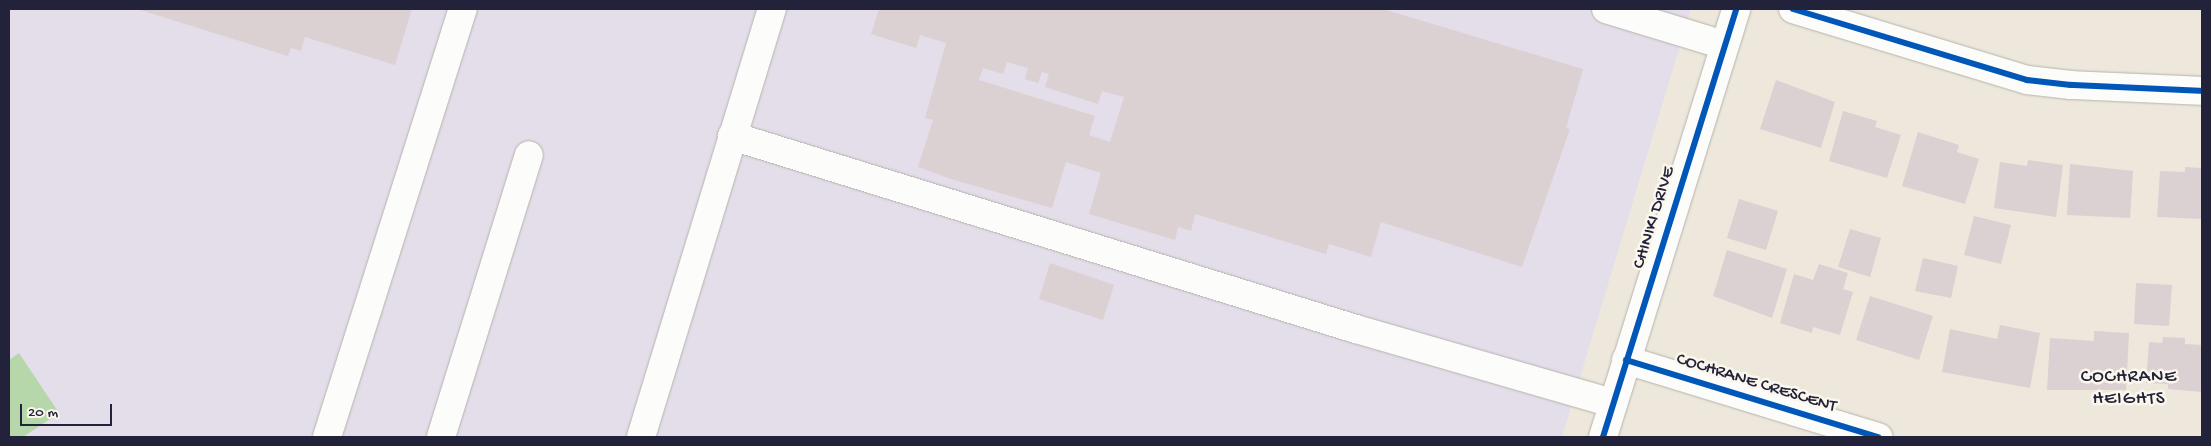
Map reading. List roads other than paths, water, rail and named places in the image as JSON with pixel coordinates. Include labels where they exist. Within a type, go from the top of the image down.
[{"type":"street","points":[[327,437],[463,9]]},
{"type":"street","points":[[641,437],[772,9]]},
{"type":"street","points":[[1606,9],[1724,45]]},
{"type":"street","name":"CHINIKI DRIVE","points":[[1602,437],[1736,9]]},
{"type":"street","points":[[1793,9],[2027,80],[2071,85],[2202,91]]},
{"type":"street","points":[[732,136],[1356,330],[1613,403]]},
{"type":"street","points":[[441,437],[529,155]]},
{"type":"street","name":"COCHRANE CRESCENT","points":[[1626,360],[1878,437]]},
{"type":"district","name":"COCHRANE HEIGHTS","points":[[2129,389]]}]
